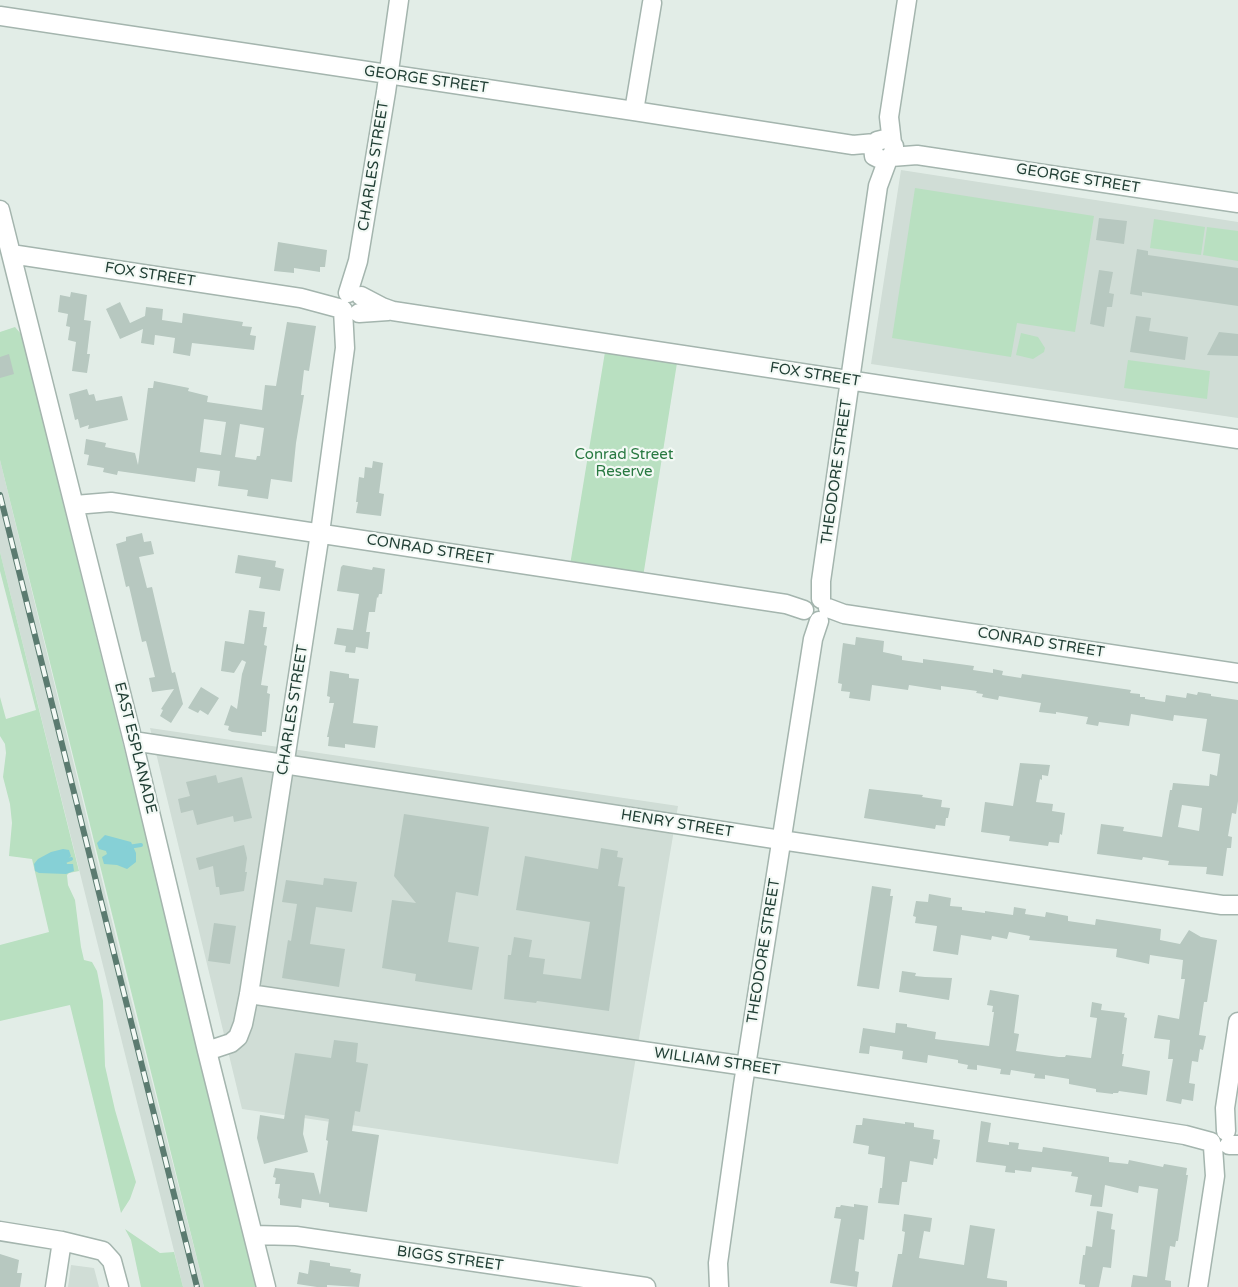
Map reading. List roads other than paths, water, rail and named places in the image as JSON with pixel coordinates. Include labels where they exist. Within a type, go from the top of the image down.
[{"type":"street","name":"CHARLES STREET","points":[[207,1051],[231,1043],[238,1037],[249,994],[399,0]]},
{"type":"street","name":"THEODORE STREET","points":[[718,1287],[718,1263],[746,1066],[819,613],[821,581],[907,0]]},
{"type":"street","points":[[634,111],[652,3]]},
{"type":"street","name":"GEORGE STREET","points":[[0,16],[1238,203]]},
{"type":"street","name":"EAST ESPLANADE","points":[[0,210],[134,741],[207,1051],[266,1287]]},
{"type":"street","name":"FOX STREET","points":[[11,254],[289,296],[352,303],[1238,439]]},
{"type":"street","name":"CONRAD STREET","points":[[75,505],[111,502],[786,604],[819,613],[1238,673]]},
{"type":"street","name":"HENRY STREET","points":[[134,741],[1232,907]]},
{"type":"street","name":"WILLIAM STREET","points":[[249,994],[746,1066],[1224,1140]]},
{"type":"street","points":[[1198,1287],[1215,1176],[1224,1140],[1225,1108],[1238,1022]]},
{"type":"street","points":[[0,1231],[62,1241],[103,1251],[112,1261],[118,1281]]},
{"type":"street","name":"BIGGS STREET","points":[[253,1235],[296,1236],[646,1287]]},
{"type":"street","points":[[55,1287],[62,1241]]},
{"type":"street","name":"THEODORE STREET","points":[[709,1287],[718,1263]]},
{"type":"street","points":[[709,1287],[718,1287]]},
{"type":"water","points":[[105,835],[131,842],[136,853],[136,862],[127,869],[104,864],[102,857],[107,854],[106,851],[99,849],[97,843]]},
{"type":"water","points":[[63,849],[69,850],[71,856],[66,861],[67,864],[73,864],[74,871],[66,874],[35,871],[34,864],[38,859]]},
{"type":"waterway","points":[[128,847],[141,845]]},
{"type":"waterway","points":[[63,862],[71,859]]},
{"type":"railway","points":[[0,495],[197,1287]]},
{"type":"park label","name":"Conrad Street Reserve","points":[[624,464]]}]
